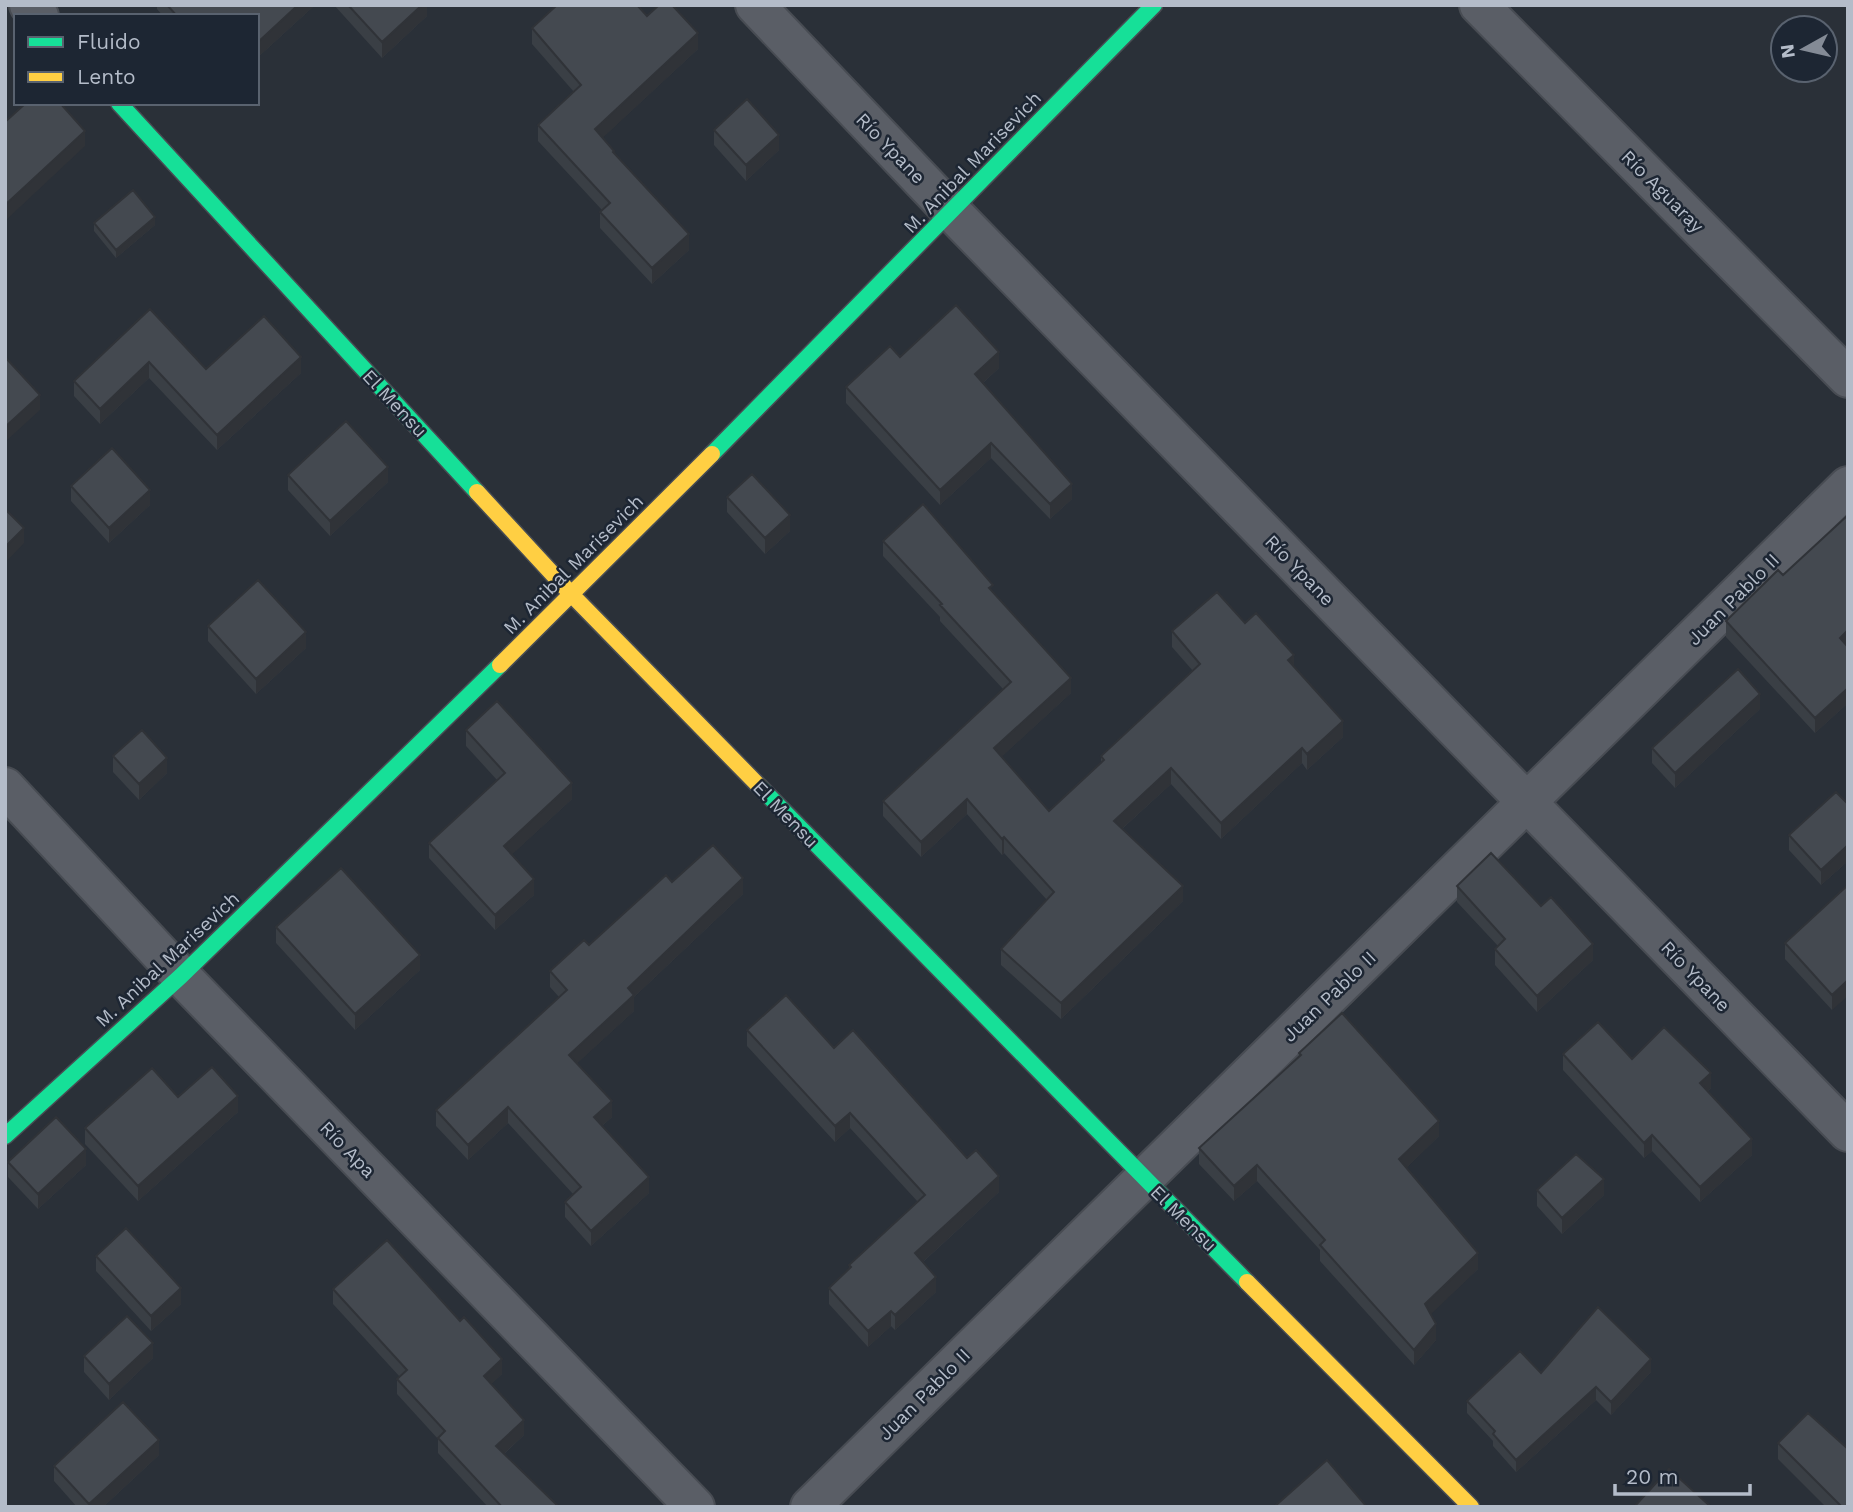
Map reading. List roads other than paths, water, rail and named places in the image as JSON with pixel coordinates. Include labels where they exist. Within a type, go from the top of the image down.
[{"type":"street","name":"Río Ypane","points":[[755,5],[952,212],[1848,1132]]},
{"type":"street","name":"M. Anibal Marisevich","points":[[5,1136],[181,976],[572,595],[1154,5]]},
{"type":"street","name":"Río Aguaray","points":[[1479,5],[1848,378]]},
{"type":"street","name":"El Mensu","points":[[121,105],[572,595],[1471,1507]]},
{"type":"street","name":"Juan Pablo II","points":[[810,1507],[1848,486]]},
{"type":"street","name":"Río Apa","points":[[5,787],[181,976],[695,1507]]}]
